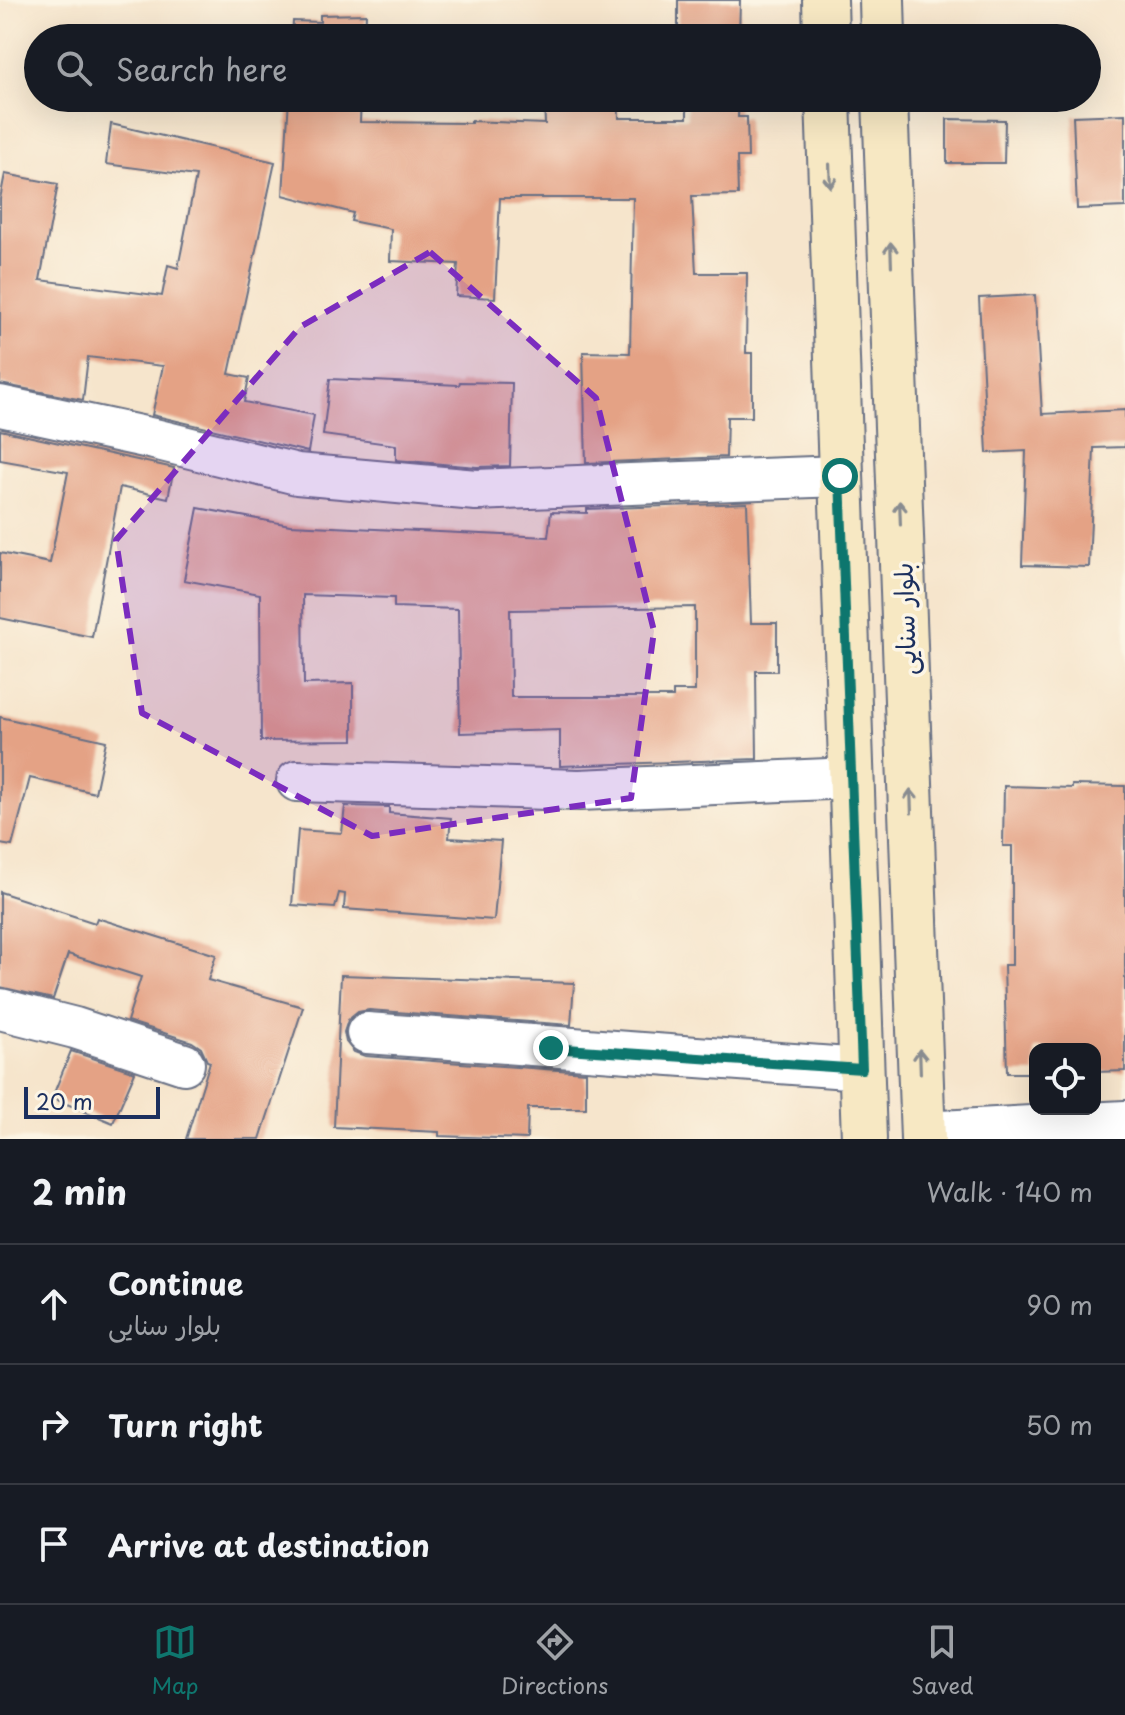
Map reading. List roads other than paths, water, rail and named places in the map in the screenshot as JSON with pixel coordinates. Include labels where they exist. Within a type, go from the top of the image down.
[{"type":"main road","points":[[825,0],[826,24]]},
{"type":"main road","points":[[882,0],[883,24]]},
{"type":"main road","points":[[828,112],[864,1139]]},
{"type":"main road","name":"بلوار سنایی","points":[[886,112],[923,1135]]},
{"type":"street","points":[[0,406],[297,474],[476,490],[840,476]]},
{"type":"street","points":[[297,781],[579,790],[851,778]]},
{"type":"street","points":[[0,1009],[75,1028],[184,1064]]},
{"type":"street","points":[[367,1033],[862,1069]]},
{"type":"street","points":[[923,1135],[1125,1121]]}]
